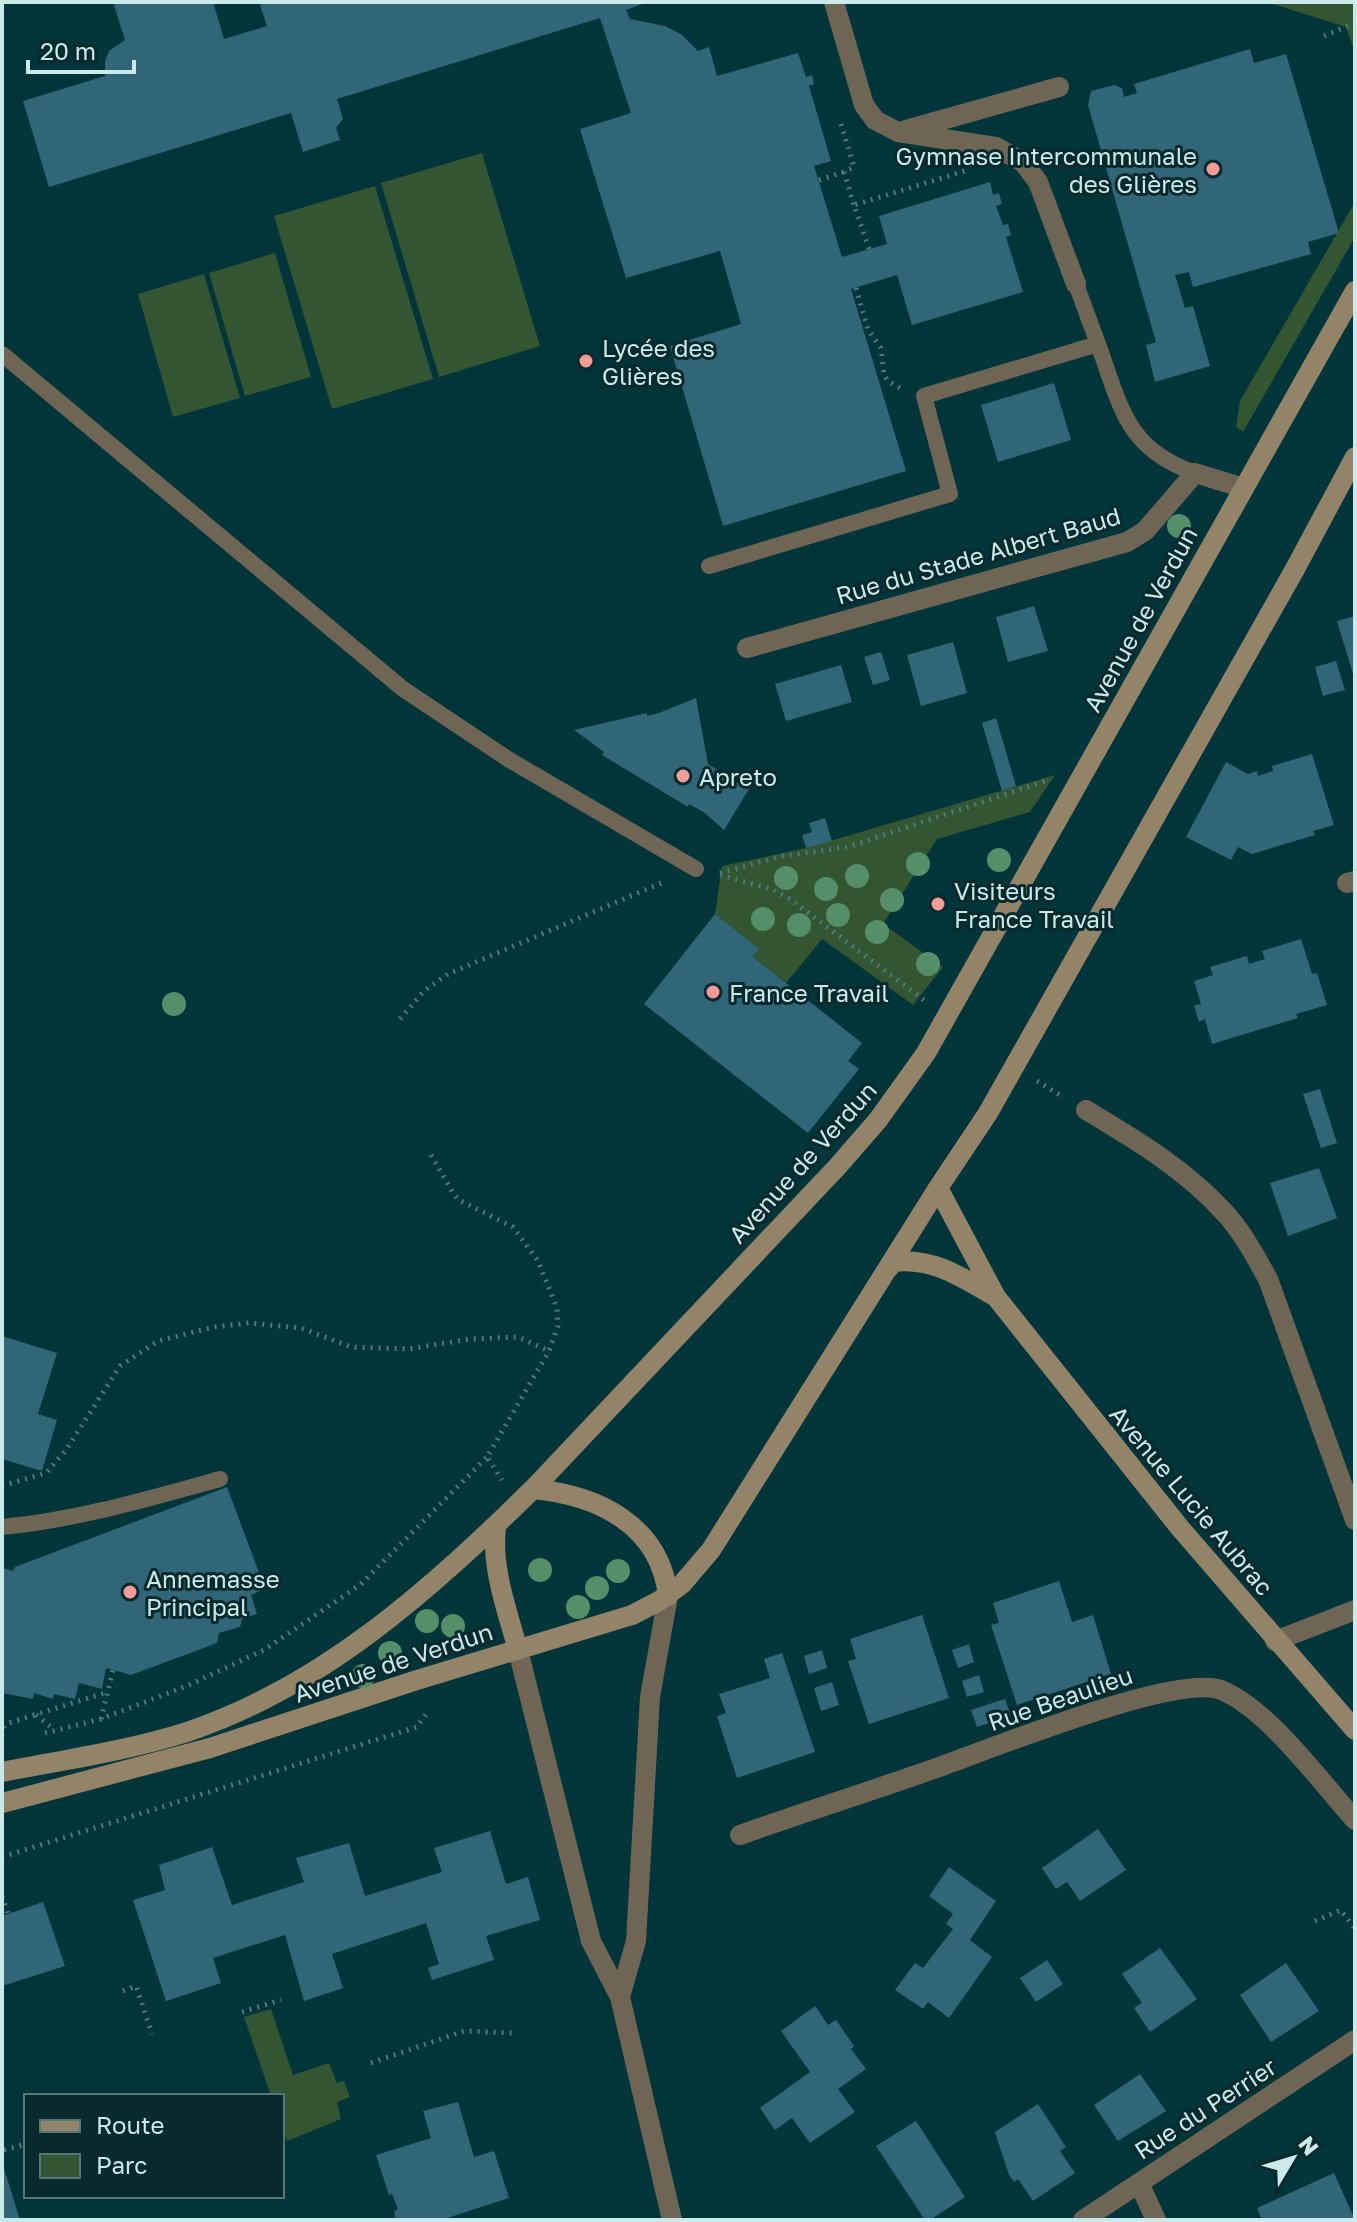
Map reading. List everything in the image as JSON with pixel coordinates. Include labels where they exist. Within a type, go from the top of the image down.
[{"type":"street","points":[[834,2],[864,105],[879,124],[898,132],[996,147],[1016,156],[1038,182],[1076,284]]},
{"type":"street","points":[[898,132],[1059,87]]},
{"type":"street","name":"Avenue de Verdun","points":[[2,1772],[152,1742],[210,1724],[278,1693],[325,1666],[391,1619],[496,1527],[838,1166],[886,1110],[926,1053],[1355,291]]},
{"type":"street","name":"Avenue de Verdun","points":[[2,1803],[210,1748],[632,1615],[668,1596],[693,1573],[711,1550],[988,1113],[1355,457]]},
{"type":"street","points":[[1195,473],[1244,488]]},
{"type":"street","name":"Rue du Stade Albert Baud","points":[[747,648],[1127,542],[1145,531],[1195,473]]},
{"type":"street","points":[[1086,1110],[1151,1149],[1186,1176],[1225,1213],[1247,1243],[1268,1279],[1355,1520]]},
{"type":"street","name":"Avenue Lucie Aubrac","points":[[938,1188],[996,1297],[1105,1436],[1275,1641],[1355,1730]]},
{"type":"street","name":"Avenue Lucie Aubrac","points":[[884,1275],[893,1262],[935,1264],[996,1297]]},
{"type":"street","points":[[533,1489],[583,1499],[631,1524],[643,1534],[659,1556],[668,1596],[650,1697],[636,1941],[620,1997]]},
{"type":"street","points":[[496,1527],[496,1567],[591,1941],[620,1997],[672,2220]]},
{"type":"street","points":[[1275,1641],[1355,1610]]},
{"type":"street","name":"Rue Beaulieu","points":[[740,1835],[1057,1725],[1147,1696],[1193,1686],[1217,1688],[1236,1697],[1257,1713],[1355,1820]]},
{"type":"street","name":"Rue du Perrier","points":[[1083,2220],[1355,2040]]},
{"type":"street","points":[[1139,2183],[1156,2220]]},
{"type":"lane","points":[[1076,284],[1123,413],[1134,432],[1158,457],[1195,473]]},
{"type":"lane","points":[[709,566],[950,494],[924,396],[1098,344]]},
{"type":"lane","points":[[2,354],[403,689],[508,759],[696,869]]},
{"type":"lane","points":[[2,1527],[35,1524],[125,1506],[220,1479]]},
{"type":"path","points":[[1324,36],[1355,23]]},
{"type":"path","points":[[819,180],[854,167],[837,111]]},
{"type":"path","points":[[854,205],[1016,156]]},
{"type":"path","points":[[844,172],[869,249]]},
{"type":"path","points":[[856,288],[868,330],[881,348],[884,375],[895,387],[924,396]]},
{"type":"path","points":[[930,1005],[790,899],[771,889],[715,874],[782,856],[848,847],[1087,767]]},
{"type":"path","points":[[400,1019],[424,991],[448,974],[696,869]]},
{"type":"path","points":[[1025,1074],[1086,1110]]},
{"type":"path","points":[[42,1734],[101,1719],[189,1685],[264,1650],[360,1585],[487,1457],[549,1351],[558,1326],[557,1308],[538,1261],[513,1227],[459,1200],[431,1155]]},
{"type":"path","points":[[2,1486],[46,1473],[66,1450],[120,1366],[158,1341],[249,1323],[301,1328],[351,1347],[409,1349],[470,1339],[518,1337],[549,1351]]},
{"type":"path","points":[[487,1457],[517,1505]]},
{"type":"path","points":[[101,1719],[113,1670]]},
{"type":"path","points":[[2,1736],[3,1725],[108,1692]]},
{"type":"path","points":[[2,1857],[417,1727],[427,1713]]},
{"type":"path","points":[[36,1714],[55,1730]]},
{"type":"path","points":[[2,1896],[8,1914]]},
{"type":"path","points":[[1315,1921],[1341,1910],[1355,1929]]},
{"type":"path","points":[[123,1991],[136,1986],[152,2034]]},
{"type":"path","points":[[242,2012],[281,2000]]},
{"type":"path","points":[[371,2063],[464,2031],[513,2033]]},
{"type":"path","points":[[4,2150],[24,2145]]},
{"type":"green space","points":[[1355,2],[1355,53],[1346,27],[1273,4]]},
{"type":"green space","points":[[482,153],[540,346],[439,377],[381,183]]},
{"type":"green space","points":[[375,186],[433,379],[332,409],[274,216]]},
{"type":"green space","points":[[1355,202],[1355,237],[1243,432],[1236,427],[1240,401]]},
{"type":"green space","points":[[275,253],[311,377],[245,396],[209,273]]},
{"type":"green space","points":[[204,274],[240,398],[173,417],[138,294]]},
{"type":"green space","points":[[1055,775],[1030,812],[937,839],[883,924],[943,967],[913,1005],[822,939],[786,983],[753,957],[758,949],[715,914],[722,866],[806,848]]},
{"type":"green space","points":[[271,2009],[293,2075],[329,2063],[337,2083],[344,2081],[350,2097],[337,2102],[341,2119],[287,2141],[284,2133],[284,2094],[270,2094],[244,2017]]},
{"type":"building","points":[[113,2],[213,2],[224,39],[267,26],[259,2],[648,2],[626,10],[630,19],[665,26],[682,35],[698,51],[709,47],[717,76],[798,53],[806,77],[812,75],[814,84],[809,86],[831,161],[814,166],[842,257],[887,244],[879,216],[990,182],[993,195],[999,193],[1002,204],[996,206],[1003,225],[1008,224],[1011,235],[1006,237],[1023,292],[912,325],[897,275],[851,289],[906,471],[723,526],[670,346],[741,324],[720,251],[626,278],[580,129],[631,113],[600,18],[337,99],[343,119],[336,128],[340,140],[303,152],[291,113],[49,187],[23,101],[105,76],[109,51],[125,40]]},
{"type":"building","name":"Gymnase Intercommunale des Glières","points":[[1250,49],[1254,63],[1286,54],[1339,233],[1308,242],[1311,254],[1193,287],[1189,272],[1175,275],[1185,308],[1193,306],[1210,366],[1155,382],[1146,345],[1156,342],[1088,105],[1091,91],[1114,85],[1122,88],[1124,97],[1137,93],[1134,84]]},
{"type":"building","points":[[1054,383],[1071,440],[998,462],[981,405]]},
{"type":"building","points":[[1034,606],[1048,651],[1008,662],[996,617]]},
{"type":"building","points":[[1355,616],[1355,673],[1353,674],[1337,621]]},
{"type":"building","points":[[953,642],[967,693],[921,706],[907,655]]},
{"type":"building","points":[[881,652],[890,680],[873,685],[864,657]]},
{"type":"building","points":[[1336,661],[1345,690],[1323,696],[1315,667]]},
{"type":"building","points":[[841,665],[852,702],[786,721],[775,684]]},
{"type":"building","name":"Apreto","points":[[696,698],[708,764],[749,789],[724,830],[705,813],[689,804],[688,807],[602,755],[604,752],[574,730],[659,713]]},
{"type":"building","points":[[996,718],[1016,786],[1002,791],[982,723]]},
{"type":"building","points":[[1312,754],[1334,825],[1313,831],[1315,835],[1252,854],[1238,847],[1231,860],[1186,837],[1226,762],[1248,774],[1257,771],[1258,776],[1273,771],[1272,766]]},
{"type":"building","points":[[825,818],[832,841],[806,848],[802,835],[812,832],[809,823]]},
{"type":"building","points":[[715,914],[759,949],[753,957],[862,1043],[848,1061],[859,1069],[808,1133],[644,1004]]},
{"type":"building","points":[[1301,939],[1312,974],[1317,973],[1327,1005],[1296,1014],[1298,1018],[1212,1044],[1205,1019],[1199,1022],[1194,1006],[1201,1004],[1194,981],[1213,975],[1210,967],[1247,956],[1249,964],[1265,959],[1262,951]]},
{"type":"building","points":[[1320,1089],[1337,1143],[1321,1148],[1303,1094]]},
{"type":"building","points":[[1319,1168],[1337,1218],[1288,1236],[1270,1183]]},
{"type":"building","points":[[2,1336],[57,1353],[38,1414],[57,1420],[42,1471],[2,1459]]},
{"type":"building","name":"Annemasse Principal","points":[[227,1487],[265,1589],[251,1595],[257,1614],[242,1619],[240,1627],[219,1633],[217,1643],[131,1675],[106,1668],[102,1689],[79,1683],[75,1699],[54,1694],[53,1699],[34,1693],[33,1699],[2,1693],[2,1568],[13,1571],[15,1567]]},
{"type":"building","points":[[1059,1581],[1072,1622],[1093,1615],[1111,1674],[1017,1705],[991,1625],[999,1623],[993,1603]]},
{"type":"building","points":[[922,1615],[949,1698],[869,1724],[848,1661],[856,1659],[850,1639]]},
{"type":"building","points":[[969,1644],[974,1662],[958,1668],[952,1650]]},
{"type":"building","points":[[822,1650],[827,1668],[809,1674],[804,1656]]},
{"type":"building","points":[[782,1653],[815,1752],[737,1778],[717,1716],[726,1713],[719,1694],[770,1678],[764,1659]]},
{"type":"building","points":[[979,1675],[984,1692],[967,1697],[962,1681]]},
{"type":"building","points":[[832,1682],[839,1705],[821,1711],[814,1688]]},
{"type":"building","points":[[1005,1699],[1011,1716],[977,1727],[971,1710]]},
{"type":"building","points":[[1098,1829],[1126,1870],[1080,1901],[1067,1882],[1056,1889],[1042,1868]]},
{"type":"building","points":[[490,1831],[506,1884],[528,1877],[540,1920],[486,1936],[494,1960],[432,1980],[428,1968],[439,1964],[426,1923],[332,1954],[343,1988],[304,2001],[285,1935],[213,1958],[221,1983],[166,2001],[133,1900],[165,1890],[159,1865],[212,1847],[232,1905],[304,1882],[296,1858],[349,1843],[365,1896],[442,1872],[434,1848]]},
{"type":"building","points":[[949,1867],[996,1901],[970,1940],[992,1957],[949,2018],[928,2002],[923,2009],[895,1990],[915,1963],[923,1968],[953,1929],[946,1924],[953,1914],[929,1896]]},
{"type":"building","points":[[43,1902],[65,1966],[2,1986],[2,1916]]},
{"type":"building","points":[[1160,1948],[1197,1999],[1150,2032],[1134,2008],[1142,2003],[1122,1974]]},
{"type":"building","points":[[1047,1960],[1063,1984],[1036,2002],[1020,1978]]},
{"type":"building","points":[[1286,1963],[1319,2011],[1271,2042],[1240,1995]]},
{"type":"building","points":[[815,2006],[828,2025],[836,2020],[866,2069],[838,2089],[855,2112],[810,2143],[792,2118],[775,2130],[760,2108],[810,2072],[781,2031]]},
{"type":"building","points":[[1140,2074],[1166,2111],[1118,2141],[1094,2105]]},
{"type":"building","points":[[458,2102],[474,2157],[494,2151],[509,2198],[441,2220],[396,2220],[394,2211],[398,2209],[392,2194],[389,2195],[376,2155],[431,2138],[423,2111]]},
{"type":"building","points":[[1038,2104],[1066,2147],[1060,2151],[1075,2173],[1033,2201],[1018,2179],[1014,2182],[1009,2175],[995,2132]]},
{"type":"building","points":[[916,2121],[965,2197],[930,2220],[925,2220],[876,2146]]},
{"type":"building","points":[[3,2165],[20,2220],[2,2220]]},
{"type":"building","points":[[1334,2173],[1355,2220],[1262,2220],[1257,2208]]},
{"type":"place","name":"Gymnase Intercommunale des Glières","points":[[1213,169]]},
{"type":"place","name":"Lycée des Glières","points":[[586,361]]},
{"type":"place","name":"Apreto","points":[[683,776]]},
{"type":"place","name":"Visiteurs France Travail","points":[[938,904]]},
{"type":"place","name":"France Travail","points":[[713,992]]},
{"type":"place","name":"Annemasse Principal","points":[[130,1592]]}]
